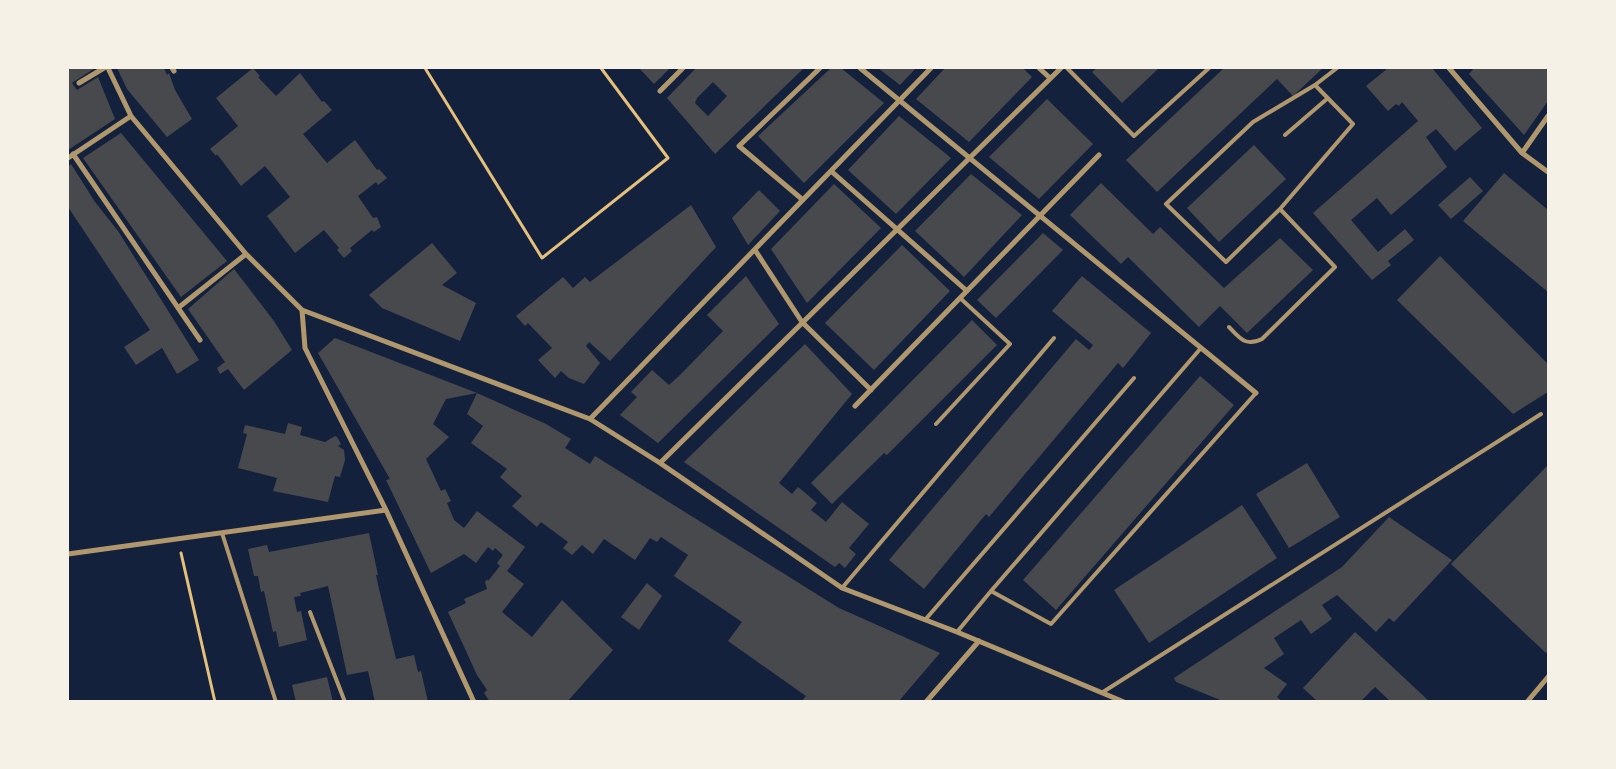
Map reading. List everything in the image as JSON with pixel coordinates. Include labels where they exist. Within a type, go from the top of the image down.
[{"type":"street","points":[[79,83],[106,68],[131,116],[246,254],[302,310],[590,419],[660,463],[842,588],[957,632],[1124,702]]},
{"type":"street","points":[[660,91],[683,68]]},
{"type":"street","points":[[803,200],[739,146],[820,68]]},
{"type":"street","points":[[860,68],[971,157],[1256,393]]},
{"type":"street","points":[[590,419],[931,68]]},
{"type":"street","points":[[1040,68],[1050,78]]},
{"type":"street","points":[[660,463],[802,322],[899,230],[1061,68]]},
{"type":"street","points":[[1450,68],[1522,153],[1548,172]]},
{"type":"street","points":[[1454,73],[1458,68]]},
{"type":"street","points":[[68,158],[131,116]]},
{"type":"street","points":[[1522,153],[1548,116]]},
{"type":"street","points":[[73,154],[200,340]]},
{"type":"street","points":[[855,406],[1099,156]]},
{"type":"street","points":[[832,171],[967,291]]},
{"type":"street","points":[[755,250],[802,322],[871,390]]},
{"type":"street","points":[[178,308],[246,254]]},
{"type":"street","points":[[302,310],[305,348],[386,510],[474,702]]},
{"type":"street","points":[[68,554],[386,510]]},
{"type":"street","points":[[926,702],[979,642]]},
{"type":"street","points":[[1527,702],[1548,678]]},
{"type":"lane","points":[[1067,68],[1134,136],[1209,68]]},
{"type":"lane","points":[[1315,86],[1353,124],[1280,209],[1226,262],[1166,204],[1253,122],[1315,86],[1336,68]]},
{"type":"lane","points":[[1285,135],[1328,98]]},
{"type":"lane","points":[[1229,327],[1246,343],[1252,344],[1262,340],[1335,267],[1280,209]]},
{"type":"lane","points":[[936,424],[1010,344],[960,298]]},
{"type":"lane","points":[[842,588],[1054,338]]},
{"type":"lane","points":[[957,632],[1201,348]]},
{"type":"lane","points":[[925,620],[1134,378]]},
{"type":"lane","points":[[991,591],[1051,624],[1256,393]]},
{"type":"lane","points":[[1103,692],[1541,414]]},
{"type":"lane","points":[[222,533],[276,702]]},
{"type":"lane","points":[[310,612],[345,702]]},
{"type":"path","points":[[425,68],[542,258],[668,158],[601,68]]},
{"type":"path","points":[[178,539],[215,702]]},
{"type":"building","points":[[68,68],[95,68],[72,83],[77,90],[98,77],[115,119],[68,150]]},
{"type":"building","points":[[117,68],[164,68],[167,75],[169,73],[175,90],[192,119],[167,137],[127,89]]},
{"type":"building","points":[[253,68],[260,76],[258,77],[276,96],[300,73],[322,102],[324,101],[332,110],[303,134],[327,163],[355,140],[377,170],[379,169],[387,178],[378,185],[376,182],[358,196],[373,218],[377,217],[381,227],[374,232],[372,230],[350,248],[352,251],[344,258],[337,250],[339,248],[324,230],[295,253],[267,216],[290,197],[265,166],[241,186],[217,154],[216,156],[210,149],[238,126],[216,98]]},
{"type":"building","points":[[639,68],[670,68],[654,84]]},
{"type":"building","points":[[696,68],[804,68],[715,154],[667,98]],"holes":[[[713,82],[727,96],[708,116],[695,103],[697,98]]]},
{"type":"building","points":[[831,68],[841,68],[884,103],[804,183],[758,136]]},
{"type":"building","points":[[878,68],[916,68],[900,85]]},
{"type":"building","points":[[945,68],[1023,68],[1032,77],[969,142],[916,99]]},
{"type":"building","points":[[1097,68],[1159,68],[1122,103],[1092,72]]},
{"type":"building","points":[[1224,68],[1323,68],[1293,96],[1277,79],[1157,192],[1126,160]]},
{"type":"building","points":[[1388,68],[1432,68],[1482,128],[1455,151],[1436,129],[1426,137],[1447,167],[1391,215],[1377,198],[1351,220],[1378,252],[1405,229],[1414,240],[1388,261],[1391,265],[1372,280],[1313,213],[1418,121],[1402,102],[1399,106],[1396,104],[1388,111],[1366,86]]},
{"type":"building","points":[[1474,68],[1548,68],[1548,101],[1524,135],[1469,74]]},
{"type":"building","points":[[1047,99],[1093,144],[1039,199],[989,157]]},
{"type":"building","points":[[899,116],[951,158],[896,214],[848,170]]},
{"type":"building","points":[[121,133],[227,261],[181,297],[83,158]]},
{"type":"building","points":[[1254,145],[1286,179],[1219,242],[1187,208]]},
{"type":"building","points":[[71,164],[95,202],[118,231],[199,360],[177,374],[162,348],[136,365],[124,347],[150,330],[68,207],[68,167]]},
{"type":"building","points":[[1504,173],[1548,210],[1548,292],[1463,221]]},
{"type":"building","points":[[971,174],[1022,215],[964,277],[915,231]]},
{"type":"building","points":[[1470,177],[1483,191],[1451,219],[1438,205]]},
{"type":"building","points":[[1101,183],[1153,234],[1160,227],[1224,288],[1280,238],[1313,270],[1247,333],[1220,306],[1199,327],[1128,257],[1121,264],[1070,215]]},
{"type":"building","points":[[834,184],[881,228],[807,303],[771,249]]},
{"type":"building","points":[[759,190],[780,211],[748,245],[732,218]]},
{"type":"building","points":[[691,205],[716,247],[610,361],[589,342],[586,346],[600,363],[584,384],[569,378],[561,371],[555,378],[538,360],[552,348],[528,323],[525,326],[516,316],[563,277],[573,288],[585,277],[590,282]]},
{"type":"building","points":[[1043,233],[1063,250],[996,318],[977,300]]},
{"type":"building","points":[[432,243],[457,273],[442,285],[476,303],[460,341],[382,308],[369,295]]},
{"type":"building","points":[[902,245],[950,291],[874,370],[825,323]]},
{"type":"building","points":[[1440,256],[1548,364],[1548,392],[1513,414],[1397,300]]},
{"type":"building","points":[[234,269],[274,321],[292,350],[244,390],[228,369],[220,374],[217,368],[225,362],[188,309]]},
{"type":"building","points":[[746,276],[779,324],[658,443],[620,415],[637,397],[631,392],[652,370],[669,385],[679,376],[723,331],[707,315]]},
{"type":"building","points":[[1082,276],[1151,333],[1123,368],[1118,363],[989,517],[986,514],[924,589],[889,560],[1076,339],[1089,350],[1093,345],[1052,311]]},
{"type":"building","points":[[972,320],[997,345],[887,455],[884,453],[832,504],[811,483]]},
{"type":"building","points":[[335,338],[477,393],[446,399],[433,424],[449,437],[426,459],[441,491],[445,489],[451,501],[447,503],[454,520],[464,528],[477,511],[525,547],[507,571],[524,584],[502,612],[532,637],[562,600],[613,650],[567,702],[490,702],[484,693],[487,690],[477,675],[448,612],[466,603],[464,599],[487,589],[485,582],[487,579],[488,581],[500,566],[497,563],[503,555],[495,548],[493,551],[488,547],[476,563],[464,554],[431,573],[386,480],[390,479],[318,353]]},
{"type":"building","points":[[805,344],[852,394],[779,483],[792,494],[798,487],[803,491],[817,503],[811,510],[826,522],[842,502],[869,524],[849,548],[856,554],[845,568],[839,563],[835,567],[684,462]]},
{"type":"building","points":[[1200,376],[1234,405],[1056,610],[1023,580]]},
{"type":"building","points":[[477,393],[546,424],[571,439],[565,448],[590,464],[595,456],[839,608],[940,653],[898,702],[801,702],[806,696],[728,641],[742,622],[674,576],[688,555],[661,537],[657,542],[650,538],[635,560],[604,539],[593,554],[582,545],[572,555],[563,548],[568,542],[541,522],[537,527],[512,506],[522,496],[500,477],[507,469],[471,443],[483,426],[467,414]]},
{"type":"building","points":[[288,423],[302,427],[300,435],[325,442],[335,436],[341,444],[338,446],[344,450],[345,460],[340,477],[335,476],[328,502],[273,491],[277,478],[238,468],[247,434],[243,433],[245,425],[285,434]]},
{"type":"building","points":[[1307,463],[1340,517],[1289,548],[1256,494]]},
{"type":"building","points":[[1548,465],[1548,650],[1546,653],[1451,564]]},
{"type":"building","points":[[1242,505],[1277,558],[1149,643],[1114,590]]},
{"type":"building","points":[[1389,517],[1452,560],[1394,622],[1389,618],[1376,632],[1337,595],[1322,605],[1332,619],[1311,634],[1301,620],[1274,638],[1284,654],[1264,668],[1287,684],[1277,697],[1283,702],[1225,702],[1176,682],[1174,678],[1342,567]]},
{"type":"building","points":[[369,533],[379,589],[396,659],[414,655],[418,672],[421,671],[428,702],[375,702],[368,671],[347,675],[328,586],[300,593],[301,596],[294,597],[297,612],[301,611],[307,640],[279,647],[276,631],[273,632],[264,591],[261,592],[258,576],[254,576],[248,549],[267,545],[269,552]]},
{"type":"building","points":[[647,583],[662,596],[639,630],[621,617]]},
{"type":"building","points":[[1355,632],[1430,702],[1391,702],[1375,687],[1360,702],[1318,702],[1303,688]]},
{"type":"building","points":[[327,677],[333,702],[296,702],[292,685]]}]
